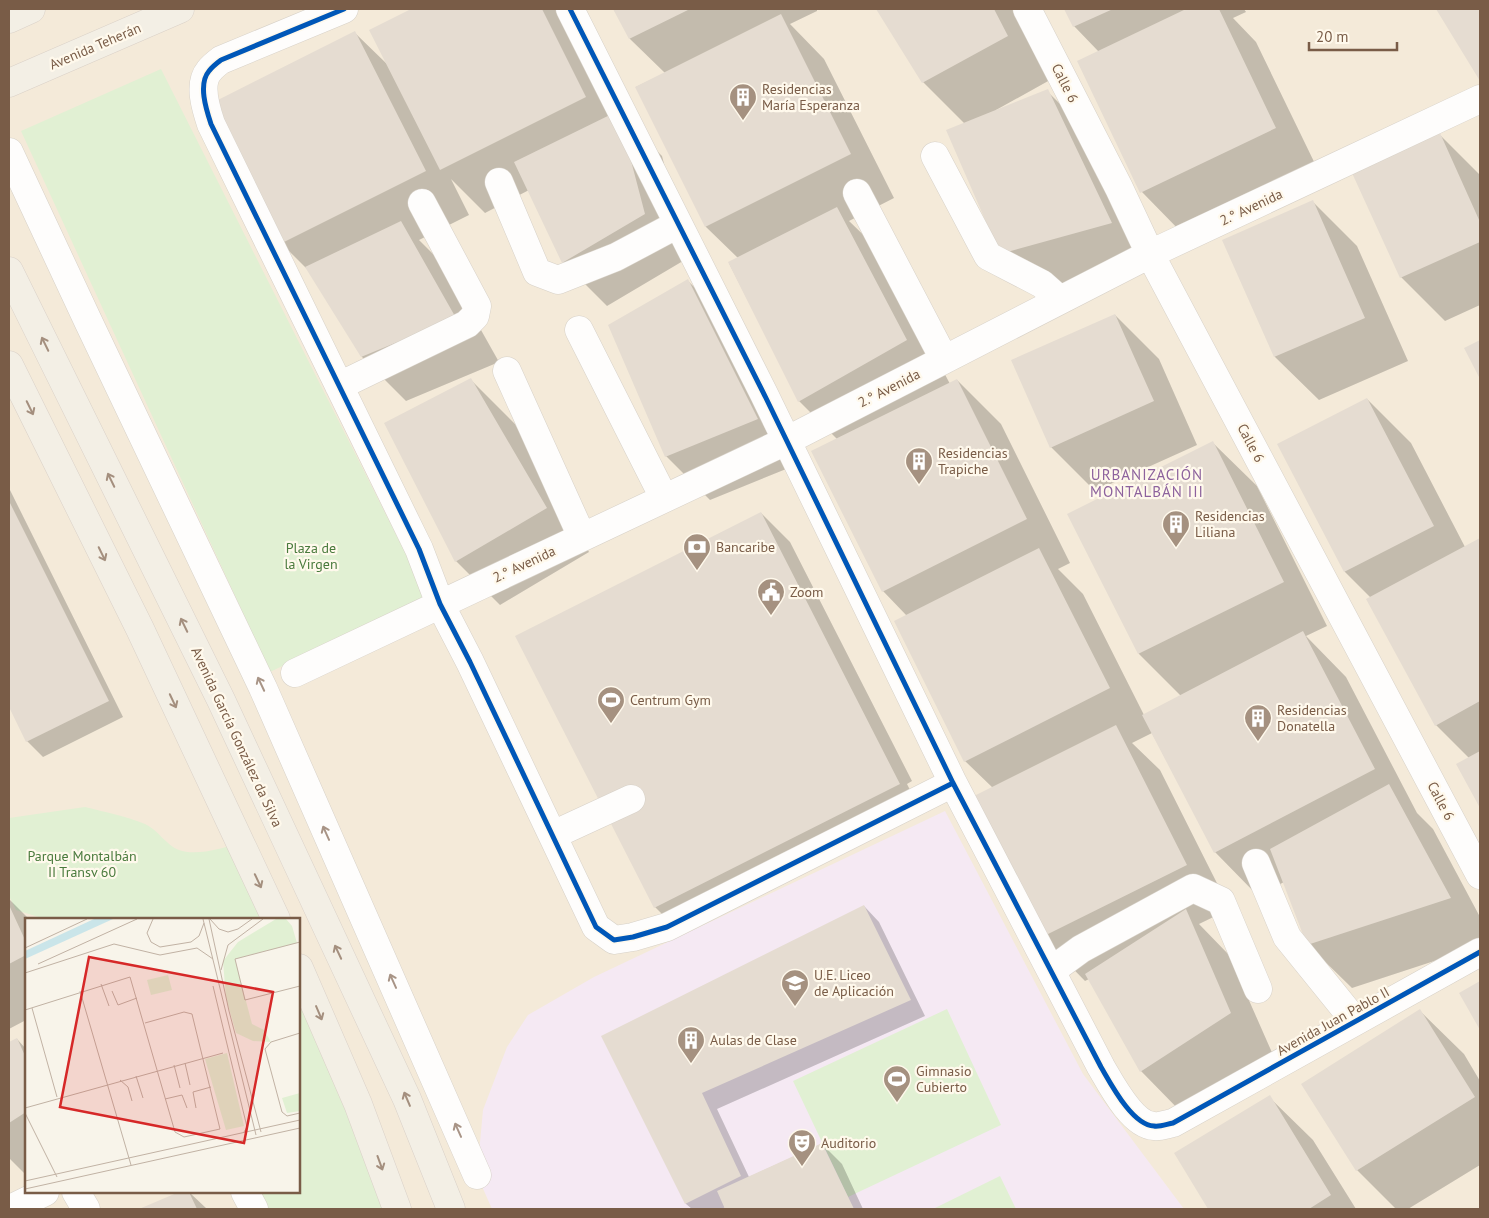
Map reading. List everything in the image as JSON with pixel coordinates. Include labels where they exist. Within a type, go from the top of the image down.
[{"type":"main road","points":[[9,19],[31,9]]},
{"type":"main road","name":"Avenida Teherán","points":[[10,83],[180,9]]},
{"type":"main road","name":"Avenida García González da Silva","points":[[9,270],[221,700],[407,1099],[451,1209]]},
{"type":"main road","points":[[9,365],[140,629],[276,918]]},
{"type":"main road","points":[[300,970],[358,1104],[397,1209]]},
{"type":"street","points":[[344,9],[221,60],[208,72],[204,87],[204,103],[211,124],[419,549],[440,604],[470,662],[596,927],[614,940],[634,937],[667,927],[953,783]]},
{"type":"street","name":"Avenida Juan Pablo II","points":[[570,9],[786,441],[953,783],[1101,1067],[1120,1099],[1140,1121],[1154,1126],[1173,1123],[1480,952]]},
{"type":"street","name":"Calle 6","points":[[1027,9],[1119,188],[1150,254],[1480,875]]},
{"type":"street","name":"2.° Avenida","points":[[295,673],[786,441],[1150,254],[1480,98]]},
{"type":"street","points":[[9,152],[263,688],[477,1175]]},
{"type":"street","points":[[935,156],[988,256],[1042,284],[1060,300]]},
{"type":"street","points":[[500,182],[538,272],[558,280],[616,256],[678,224]]},
{"type":"street","points":[[857,193],[944,359]]},
{"type":"street","points":[[339,386],[466,324],[475,316],[477,306],[422,203]]},
{"type":"street","points":[[580,330],[664,498]]},
{"type":"street","points":[[507,372],[582,537]]},
{"type":"street","points":[[553,835],[630,799]]},
{"type":"street","points":[[1256,863],[1287,938],[1355,1021]]},
{"type":"street","points":[[1051,972],[1081,949],[1193,888],[1221,901],[1258,989]]},
{"type":"street","points":[[10,1209],[43,1193]]},
{"type":"street","points":[[77,1193],[86,1209]]},
{"type":"street","points":[[246,1193],[254,1209]]},
{"type":"shaded area","points":[[9,9],[1480,9],[1480,1209],[9,1209]]},
{"type":"shaded area","name":"U.E. Liceo de Aplicación","points":[[945,811],[1083,1074],[1184,1209],[492,1209],[477,1175],[483,1110],[507,1047],[528,1015],[594,977]]},
{"type":"green space","name":"Plaza de la Virgen","points":[[161,69],[427,596],[270,672],[21,131]]},
{"type":"green space","name":"Parque Montalbán II Transv 60","points":[[85,807],[123,816],[145,824],[175,848],[186,852],[210,851],[240,842],[276,918],[42,918],[16,910],[9,896],[9,818]]},
{"type":"green space","points":[[300,970],[397,1209],[254,1209],[246,1193],[300,1193]]},
{"type":"green space","name":"Gimnasio Cubierto","points":[[947,1009],[1001,1125],[848,1197],[793,1081]]},
{"type":"green space","points":[[1000,1176],[1016,1209],[933,1209]]},
{"type":"building","points":[[411,9],[542,9],[586,97],[440,170],[369,30]]},
{"type":"building","points":[[613,9],[690,9],[629,39]]},
{"type":"building","points":[[876,9],[994,9],[1008,36],[922,83]]},
{"type":"building","points":[[1064,9],[1113,9],[1073,27]]},
{"type":"building","points":[[1186,9],[1219,9],[1276,128],[1140,193],[1077,61]]},
{"type":"building","points":[[1436,9],[1480,9],[1480,81]]},
{"type":"building","name":"Residencias María Esperanza","points":[[781,14],[851,154],[705,227],[635,87]]},
{"type":"building","points":[[355,31],[426,171],[280,244],[210,104]]},
{"type":"building","points":[[1048,89],[1112,223],[1000,254],[946,130]]},
{"type":"building","points":[[618,111],[645,214],[562,263],[514,162]]},
{"type":"building","points":[[1440,133],[1480,222],[1480,242],[1400,278],[1352,173]]},
{"type":"building","points":[[1313,200],[1365,318],[1274,357],[1222,240]]},
{"type":"building","points":[[837,207],[907,340],[798,402],[728,262]]},
{"type":"building","points":[[401,221],[456,318],[361,357],[305,267]]},
{"type":"building","points":[[688,279],[758,419],[665,457],[608,325]]},
{"type":"building","points":[[1115,314],[1154,401],[1050,448],[1011,360]]},
{"type":"building","points":[[1480,340],[1480,379],[1464,348]]},
{"type":"building","points":[[471,378],[547,508],[455,562],[384,423]]},
{"type":"building","name":"Residencias Trapiche","points":[[957,379],[1027,519],[882,592],[811,451]]},
{"type":"building","points":[[1367,398],[1434,526],[1344,572],[1277,444]]},
{"type":"building","name":"Residencias Liliana","points":[[1213,441],[1284,582],[1138,654],[1067,514]]},
{"type":"building","points":[[9,501],[109,701],[26,742],[9,707]]},
{"type":"building","points":[[761,512],[900,784],[654,908],[515,636]]},
{"type":"building","points":[[1480,538],[1480,701],[1435,726],[1366,599]]},
{"type":"building","points":[[1039,548],[1110,688],[964,762],[894,621]]},
{"type":"building","name":"Residencias Donatella","points":[[1303,631],[1375,769],[1214,853],[1142,715]]},
{"type":"building","points":[[1116,725],[1187,865],[1040,938],[970,798]]},
{"type":"building","points":[[1480,751],[1480,808],[1456,764]]},
{"type":"building","points":[[1389,784],[1451,898],[1307,945],[1270,849]]},
{"type":"building","points":[[9,905],[25,940],[25,956],[9,964]]},
{"type":"building","name":"Aulas de Clase","points":[[864,905],[911,1000],[702,1093],[741,1176],[685,1204],[601,1036]]},
{"type":"building","points":[[1186,909],[1231,1013],[1140,1072],[1085,974]]},
{"type":"building","points":[[1480,981],[1480,1030],[1459,993]]},
{"type":"building","points":[[1420,1009],[1475,1097],[1356,1171],[1301,1084]]},
{"type":"building","points":[[17,1038],[25,1056],[25,1113],[9,1123],[9,1042]]},
{"type":"building","points":[[1270,1095],[1331,1195],[1309,1209],[1208,1209],[1174,1153]]},
{"type":"building","name":"Auditorio","points":[[822,1143],[854,1209],[725,1209],[717,1191]]},
{"type":"building","points":[[177,1193],[189,1193],[197,1209],[139,1209]]},
{"type":"cycle path","points":[[344,9],[221,60],[209,71],[204,83],[203,90],[207,111],[211,124],[419,549],[440,604],[470,662],[596,927],[614,940],[633,937],[667,927],[953,783]]},
{"type":"cycle path","points":[[570,9],[764,394],[953,783],[1101,1067],[1116,1093],[1130,1111],[1146,1124],[1161,1126],[1173,1123],[1480,952]]},
{"type":"place","name":"Residencias María Esperanza","points":[[743,121]]},
{"type":"place","name":"Residencias Trapiche","points":[[919,485]]},
{"type":"place","name":"Residencias Liliana","points":[[1176,548]]},
{"type":"place","name":"Bancaribe","points":[[697,571]]},
{"type":"place","name":"Zoom","points":[[771,616]]},
{"type":"place","name":"Centrum Gym","points":[[611,724]]},
{"type":"place","name":"Residencias Donatella","points":[[1258,742]]},
{"type":"place","name":"U.E. Liceo de Aplicación","points":[[795,1007]]},
{"type":"place","name":"Aulas de Clase","points":[[691,1064]]},
{"type":"place","name":"Gimnasio Cubierto","points":[[897,1103]]},
{"type":"place","name":"Auditorio","points":[[802,1167]]},
{"type":"district","name":"URBANIZACIÓN MONTALBÁN III","points":[[1147,484]]}]
